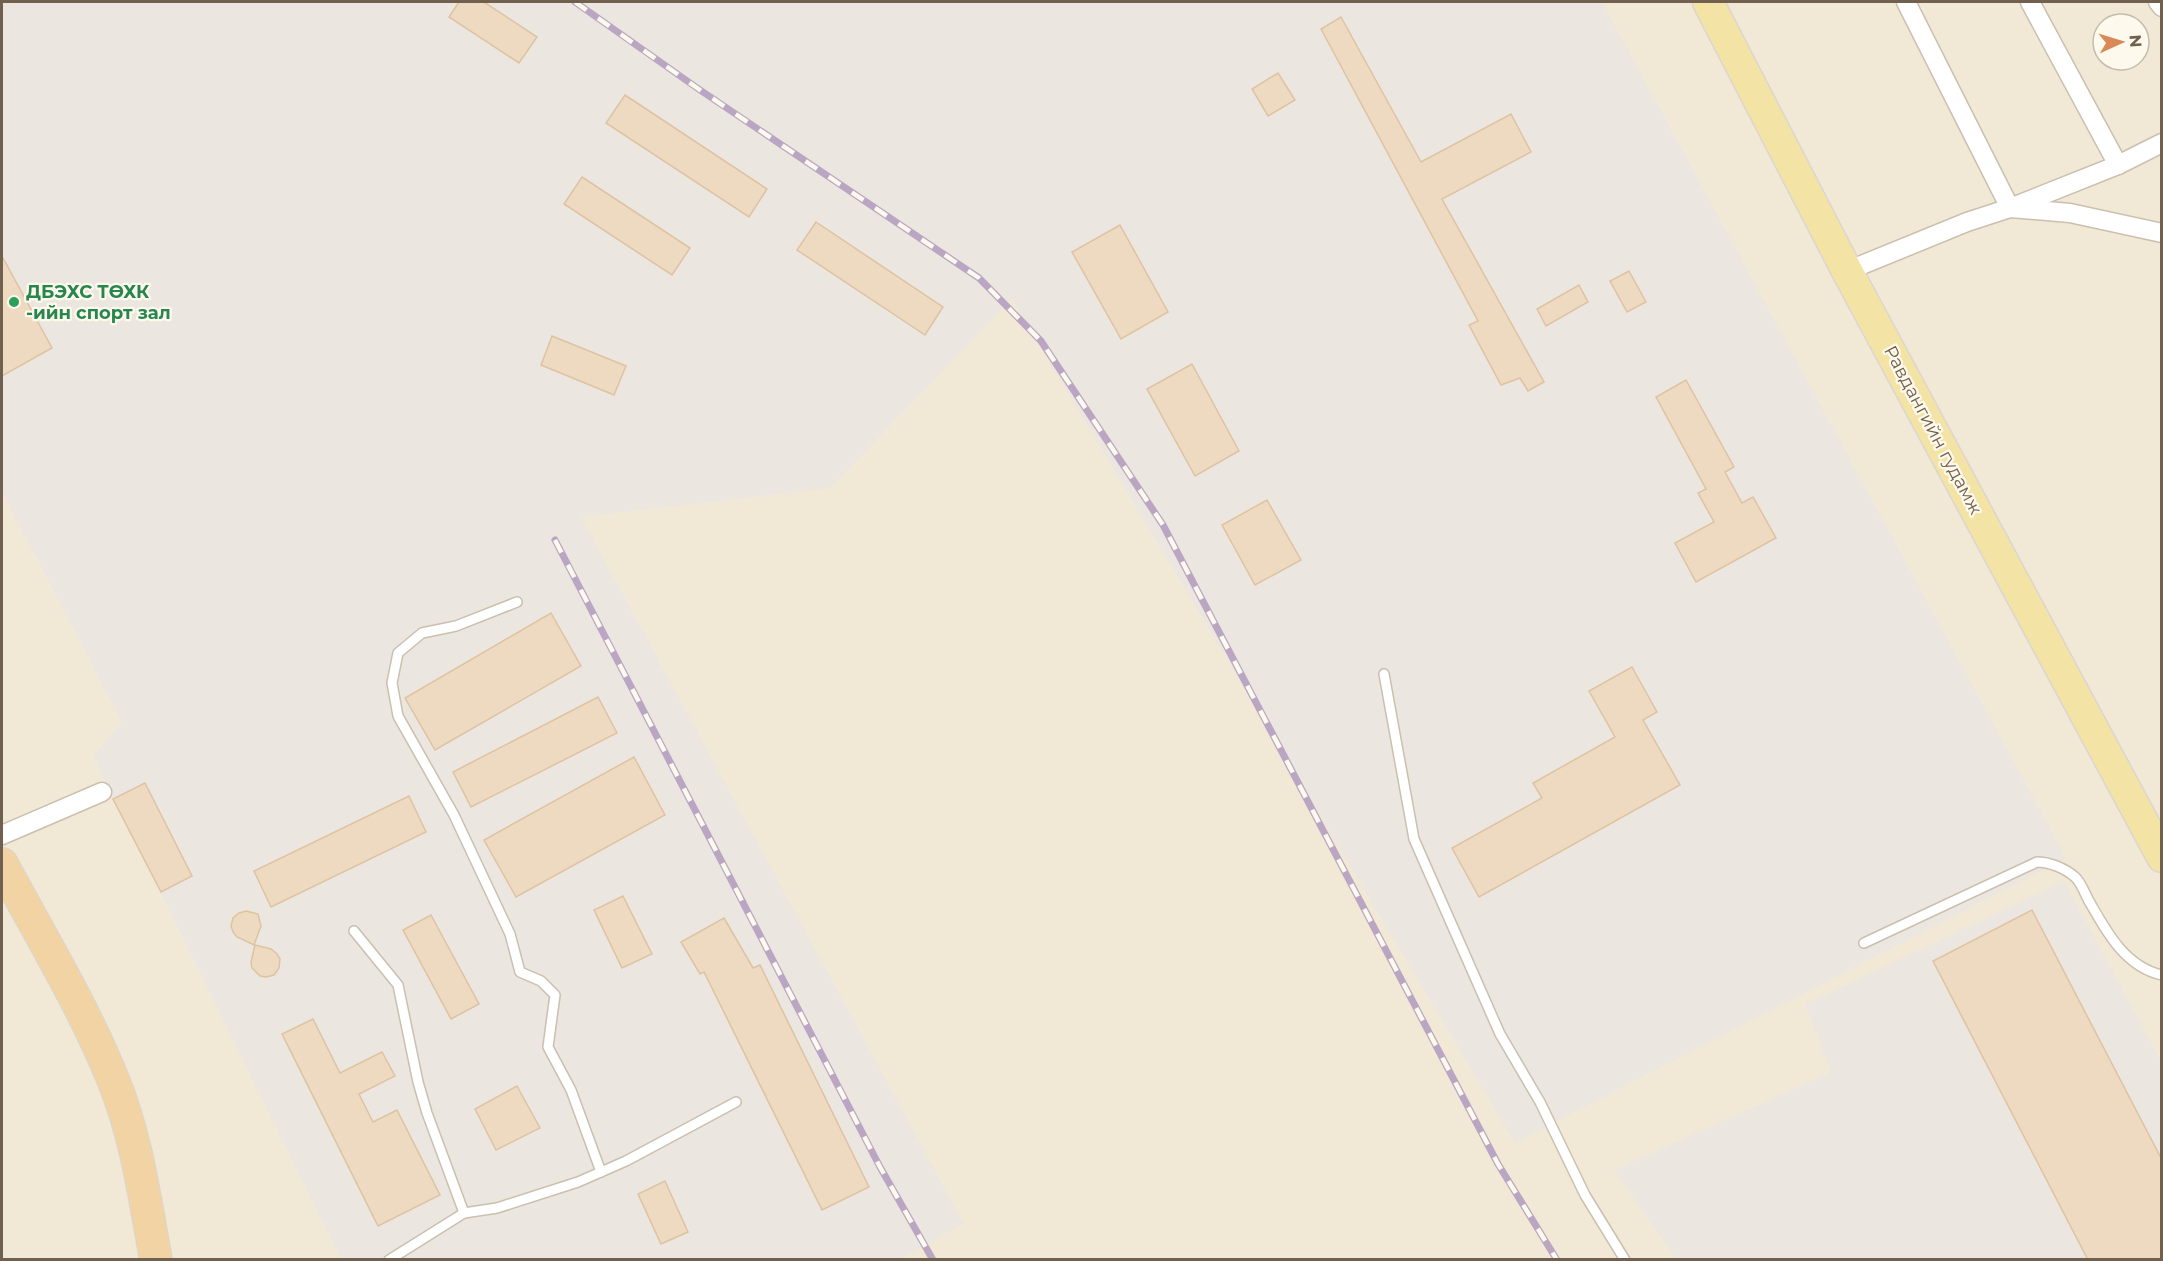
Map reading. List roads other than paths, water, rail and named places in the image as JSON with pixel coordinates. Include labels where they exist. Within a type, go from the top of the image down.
[{"type":"highway","points":[[2,864],[79,1009],[114,1083],[137,1160],[156,1260]]},
{"type":"main road","name":"Равдангийн гудамж","points":[[1708,2],[1847,271],[2162,857]]},
{"type":"street","points":[[1906,2],[2010,208]]},
{"type":"street","points":[[2030,2],[2118,165]]},
{"type":"street","points":[[2158,2],[2162,8]]},
{"type":"street","points":[[1847,271],[1967,222],[2010,208],[2118,165],[2162,143]]},
{"type":"street","points":[[2010,208],[2070,213],[2162,233]]},
{"type":"street","points":[[2,835],[102,792]]},
{"type":"lane","points":[[516,602],[456,626],[422,633],[398,653],[392,683],[398,716],[454,815],[510,934],[520,972],[541,981],[555,995],[548,1047],[571,1089],[601,1172]]},
{"type":"lane","points":[[1384,674],[1414,839],[1500,1034],[1540,1102],[1586,1195],[1625,1260]]},
{"type":"lane","points":[[1864,943],[2037,861],[2046,862],[2076,878],[2110,938],[2130,959],[2153,973],[2162,975]]},
{"type":"lane","points":[[354,931],[398,985],[418,1082],[464,1213]]},
{"type":"lane","points":[[389,1260],[464,1213],[497,1208],[578,1182],[636,1156],[736,1102]]},
{"type":"railway","points":[[575,2],[700,90],[979,278],[1041,341],[1163,525],[1498,1164],[1557,1260]]},
{"type":"railway","points":[[555,540],[880,1167],[933,1260]]},
{"type":"place","name":"ДБЭХС ТӨХК -ийн спорт зал","points":[[14,302]]}]
